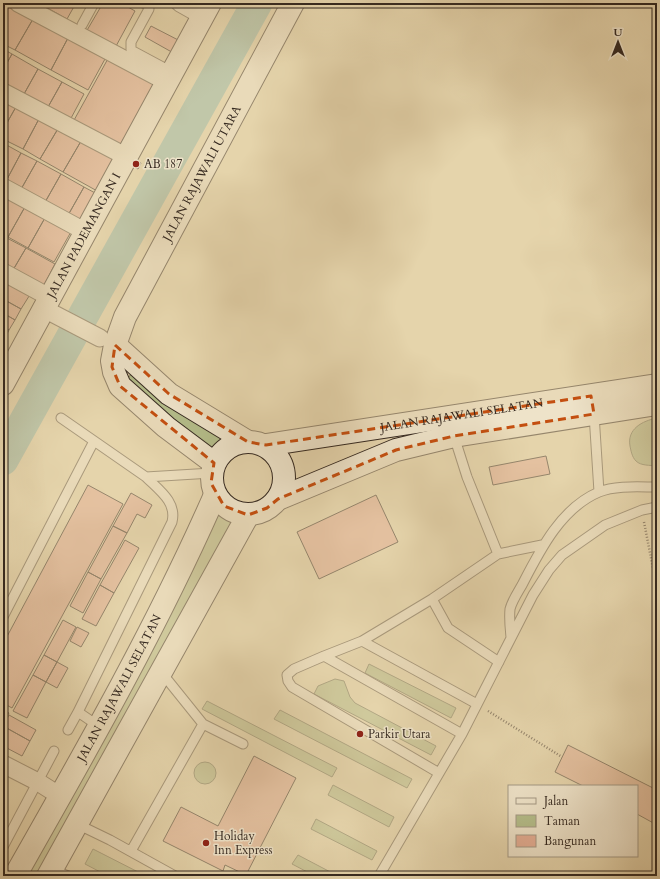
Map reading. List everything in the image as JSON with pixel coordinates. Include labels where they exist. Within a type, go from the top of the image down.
[{"type":"main road","name":"JALAN RAJAWALI UTARA","points":[[213,468],[120,386],[103,340],[125,317],[293,3]]},
{"type":"main road","name":"JALAN PADEMANGAN I","points":[[3,384],[51,308],[86,232],[207,10]]},
{"type":"main road","points":[[103,340],[139,366],[169,394],[257,444],[276,453],[282,463],[285,475],[284,488],[278,499],[267,508],[248,515],[235,512],[224,506],[215,495],[211,482],[213,468],[226,449],[236,444],[257,444]]},
{"type":"main road","points":[[120,386],[139,366]]},
{"type":"main road","name":"JALAN RAJAWALI SELATAN","points":[[278,499],[396,450],[593,405],[657,385]]},
{"type":"main road","name":"JALAN RAJAWALI SELATAN","points":[[257,444],[593,405],[657,404]]},
{"type":"main road","name":"JALAN RAJAWALI SELATAN","points":[[15,876],[100,727],[148,636],[197,537],[215,495]]},
{"type":"main road","points":[[56,874],[77,824],[162,673],[248,515]]},
{"type":"street","points":[[18,3],[170,77]]},
{"type":"street","points":[[180,3],[207,10]]},
{"type":"street","points":[[3,92],[127,157]]},
{"type":"street","points":[[3,187],[86,232]]},
{"type":"street","points":[[3,272],[51,308],[103,340]]},
{"type":"street","points":[[3,764],[38,782],[60,796]]},
{"type":"lane","points":[[82,25],[94,3]]},
{"type":"lane","points":[[143,3],[148,6],[149,9],[131,42],[131,50],[170,77]]},
{"type":"lane","points":[[593,405],[599,492]]},
{"type":"lane","points":[[61,418],[146,477],[169,501],[174,515],[172,522],[68,730]]},
{"type":"lane","points":[[454,436],[466,476],[498,554]]},
{"type":"lane","points":[[3,617],[94,441]]},
{"type":"lane","points":[[146,477],[213,468]]},
{"type":"lane","points":[[511,637],[509,620],[511,608],[542,545],[572,511],[599,492],[612,489],[657,487]]},
{"type":"lane","points":[[378,876],[462,734],[511,637],[549,570],[562,555],[605,525],[642,510],[657,507]]},
{"type":"lane","points":[[439,773],[292,687],[288,681],[287,675],[294,669],[362,640],[432,599],[498,554],[542,545]]},
{"type":"lane","points":[[432,599],[439,615],[448,628],[499,662]]},
{"type":"lane","points":[[362,640],[477,704]]},
{"type":"lane","points":[[324,656],[462,734]]},
{"type":"lane","points":[[162,673],[203,724],[243,744]]},
{"type":"lane","points":[[78,712],[100,727]]},
{"type":"lane","points":[[131,851],[203,724]]},
{"type":"lane","points":[[3,847],[54,751]]},
{"type":"lane","points":[[77,824],[131,851],[175,876]]},
{"type":"path","points":[[642,510],[656,568],[657,589]]},
{"type":"path","points":[[477,704],[562,757]]},
{"type":"highlighted area","points":[[115,345],[169,394],[248,442],[266,445],[591,396],[594,414],[454,436],[396,450],[278,499],[267,508],[248,515],[224,506],[211,483],[214,463],[120,386],[112,367]]},
{"type":"green space","points":[[139,366],[248,442],[227,449],[215,463],[120,386]]},
{"type":"green space","points":[[657,418],[657,466],[640,464],[636,461],[632,454],[630,446],[631,435],[633,430],[641,424]]},
{"type":"green space","points":[[218,495],[227,506],[239,512],[49,876],[17,876]]},
{"type":"green space","points":[[369,664],[456,708],[451,718],[365,673]]},
{"type":"green space","points":[[335,679],[344,681],[350,697],[355,703],[436,746],[431,755],[314,694],[318,686]]},
{"type":"green space","points":[[207,701],[337,768],[332,777],[202,709]]},
{"type":"green space","points":[[280,710],[412,779],[407,788],[274,719]]},
{"type":"green space","points":[[205,762],[213,765],[216,773],[213,781],[205,784],[197,781],[194,773],[197,765]]},
{"type":"green space","points":[[333,785],[394,817],[389,827],[328,795]]},
{"type":"green space","points":[[316,819],[377,851],[372,860],[311,829]]},
{"type":"green space","points":[[93,849],[146,876],[108,876],[85,864]]},
{"type":"green space","points":[[298,855],[338,876],[315,876],[292,864]]},
{"type":"building","points":[[3,3],[33,19],[15,50],[3,44]]},
{"type":"building","points":[[46,3],[76,3],[67,19],[44,6]]},
{"type":"building","points":[[103,3],[121,3],[135,11],[115,48],[86,32]]},
{"type":"building","points":[[33,19],[68,38],[51,70],[15,50]]},
{"type":"building","points":[[151,26],[184,43],[177,55],[145,37]]},
{"type":"building","points":[[68,38],[105,59],[88,90],[51,70]]},
{"type":"building","points":[[3,49],[12,54],[3,70]]},
{"type":"building","points":[[12,54],[38,69],[24,94],[3,83],[3,70]]},
{"type":"building","points":[[110,55],[157,80],[119,147],[73,122]]},
{"type":"building","points":[[38,69],[62,82],[48,107],[24,94]]},
{"type":"building","points":[[62,82],[84,94],[70,120],[48,107]]},
{"type":"building","points":[[3,98],[17,105],[3,130]]},
{"type":"building","points":[[17,105],[40,117],[23,149],[3,139],[3,130]]},
{"type":"building","points":[[40,117],[59,127],[40,159],[23,149]]},
{"type":"building","points":[[59,127],[84,136],[63,172],[40,159]]},
{"type":"building","points":[[84,136],[119,155],[99,192],[63,172]]},
{"type":"building","points":[[3,143],[21,153],[5,183],[3,182]]},
{"type":"building","points":[[21,153],[37,161],[20,191],[5,183]]},
{"type":"building","name":"AB 187","points":[[135,160],[141,163],[138,169],[132,166]]},
{"type":"building","points":[[37,161],[61,174],[44,204],[20,191]]},
{"type":"building","points":[[61,174],[84,187],[67,217],[44,204]]},
{"type":"building","points":[[84,187],[97,194],[80,224],[67,217]]},
{"type":"building","points":[[3,193],[26,205],[8,237],[3,234]]},
{"type":"building","points":[[26,205],[46,216],[28,248],[8,237]]},
{"type":"building","points":[[46,216],[72,230],[54,262],[28,248]]},
{"type":"building","points":[[3,236],[26,248],[13,270],[3,265]]},
{"type":"building","points":[[26,248],[55,264],[43,287],[13,270]]},
{"type":"building","points":[[6,279],[31,293],[21,309],[3,299],[3,284]]},
{"type":"building","points":[[3,299],[21,309],[15,320],[3,313]]},
{"type":"building","points":[[3,313],[15,320],[9,330],[3,327]]},
{"type":"building","points":[[3,327],[9,330],[3,342]]},
{"type":"building","points":[[546,456],[550,474],[493,485],[489,467]]},
{"type":"building","points":[[88,485],[123,504],[12,708],[3,703],[3,644]]},
{"type":"building","points":[[131,493],[152,505],[145,518],[137,514],[127,533],[113,526]]},
{"type":"building","points":[[376,495],[398,542],[319,579],[297,532]]},
{"type":"building","points":[[113,526],[127,533],[101,579],[88,572]]},
{"type":"building","points":[[125,540],[139,548],[114,593],[100,585]]},
{"type":"building","points":[[88,572],[101,579],[83,613],[70,606]]},
{"type":"building","points":[[100,585],[114,593],[96,626],[82,619]]},
{"type":"building","points":[[63,620],[76,627],[57,662],[44,655]]},
{"type":"building","points":[[77,627],[89,633],[81,647],[70,641]]},
{"type":"building","points":[[44,655],[57,662],[46,682],[33,675]]},
{"type":"building","points":[[57,662],[68,668],[57,688],[46,682]]},
{"type":"building","points":[[33,675],[46,682],[27,718],[13,711]]},
{"type":"building","points":[[3,710],[9,713],[3,723]]},
{"type":"building","points":[[9,715],[36,730],[30,741],[3,726]]},
{"type":"building","points":[[3,726],[30,741],[22,756],[3,746]]},
{"type":"building","points":[[568,745],[657,790],[657,825],[638,815],[638,785],[581,785],[555,772]]},
{"type":"building","points":[[254,756],[296,778],[246,875],[225,865],[223,871],[163,841],[181,807],[218,826]]},
{"type":"waterway","points":[[3,460],[257,3]]},
{"type":"place","name":"AB 187","points":[[136,164]]},
{"type":"place","name":"Parkir Utara","points":[[360,734]]},
{"type":"place","name":"Holiday Inn Express","points":[[206,843]]}]
